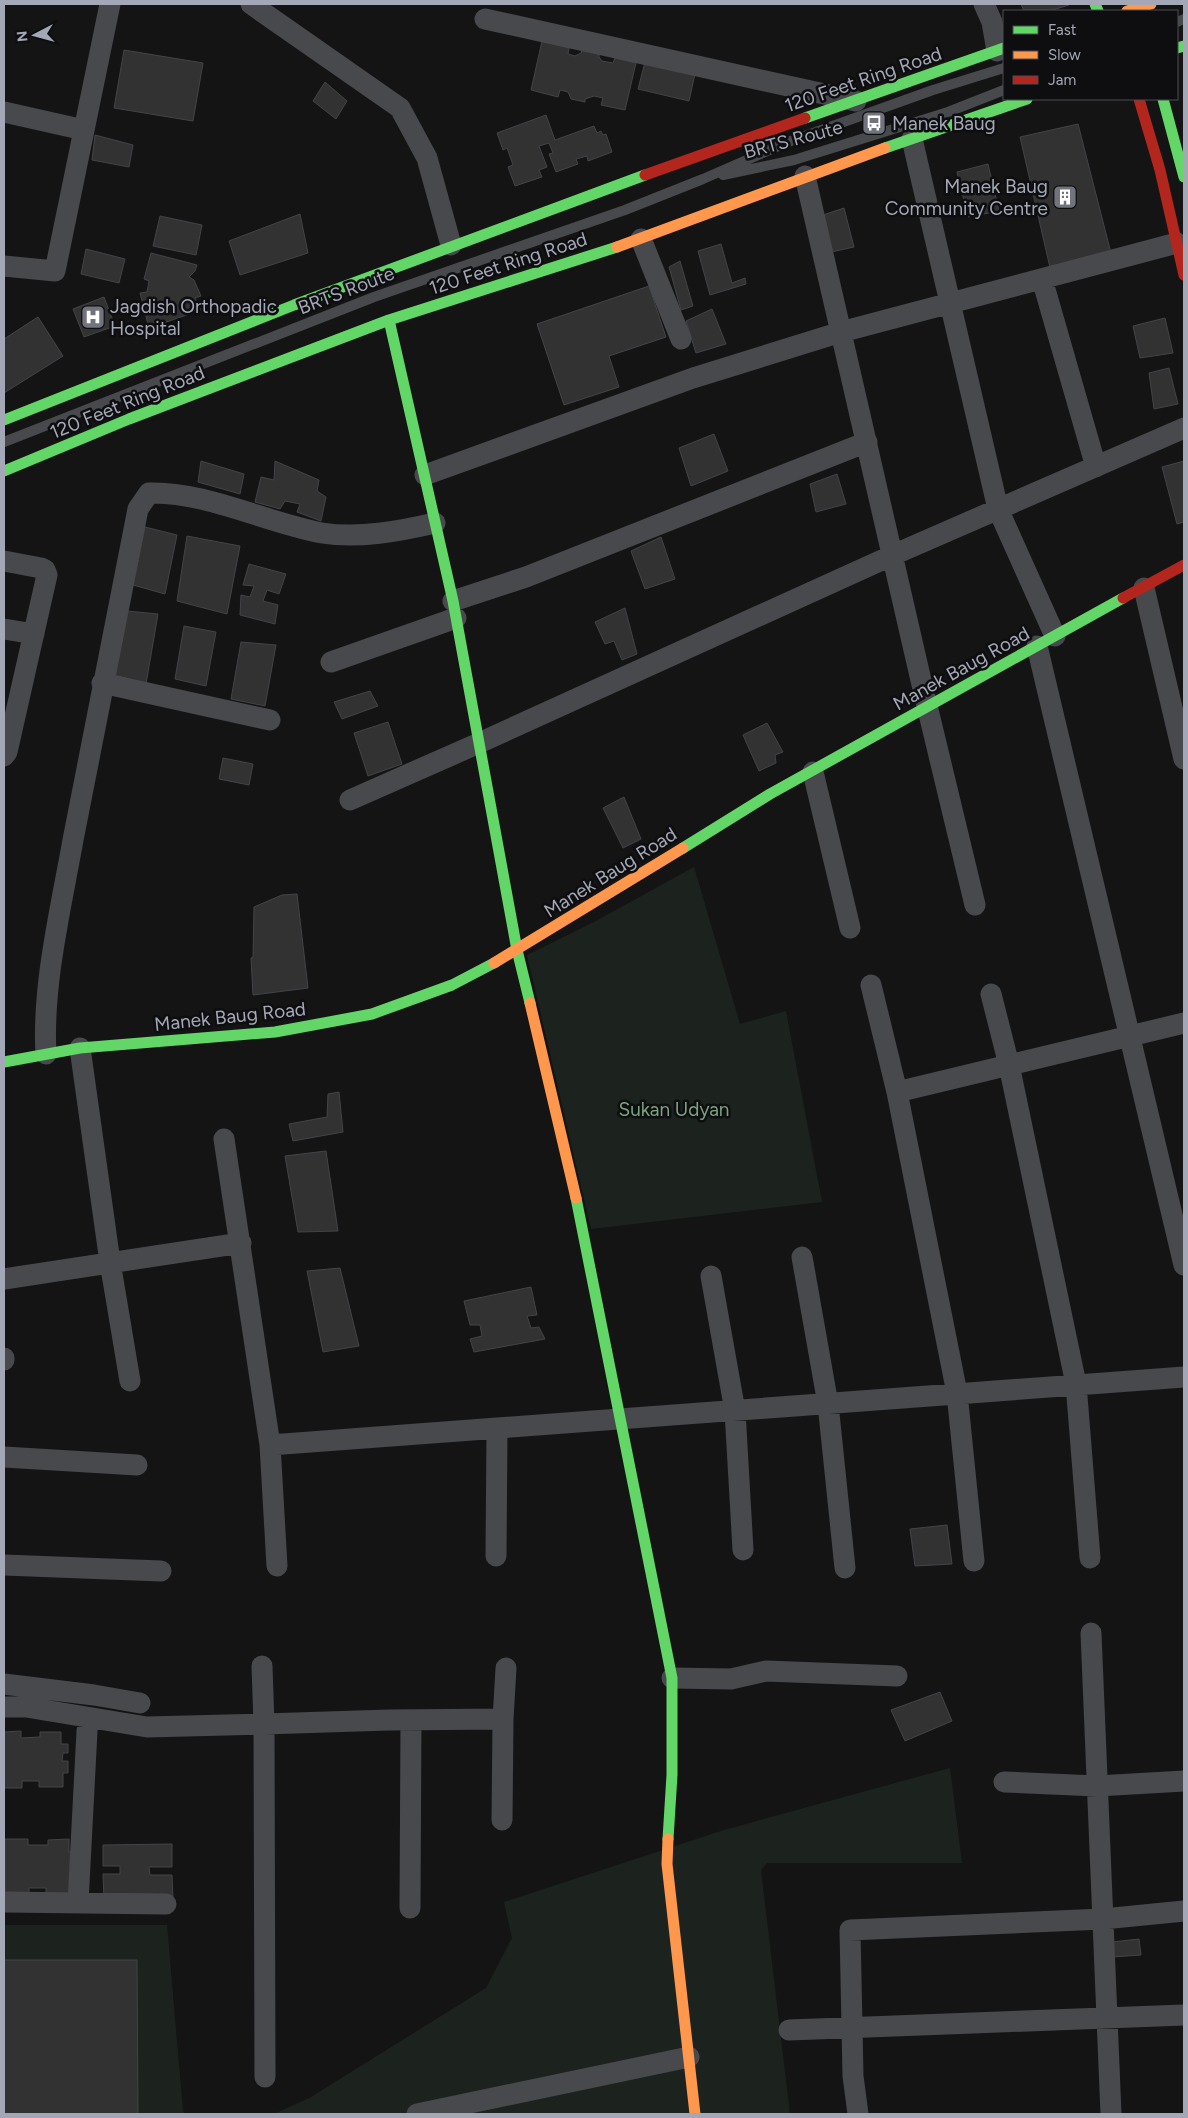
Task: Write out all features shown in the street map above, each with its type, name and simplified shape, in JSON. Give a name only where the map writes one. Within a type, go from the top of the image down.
[{"type":"street","points":[[4,266],[55,271],[110,4]]},
{"type":"street","points":[[251,4],[400,108],[427,158],[451,245]]},
{"type":"street","points":[[984,4],[992,22],[1002,56]]},
{"type":"street","points":[[1129,10],[1151,4]]},
{"type":"street","points":[[485,19],[856,101]]},
{"type":"street","name":"120 Feet Ring Road","points":[[4,420],[114,375],[451,245],[856,101],[1002,56]]},
{"type":"street","name":"120 Feet Ring Road","points":[[4,471],[129,419],[389,320],[641,239],[805,176],[1024,100]]},
{"type":"street","points":[[1140,100],[1160,170],[1184,274]]},
{"type":"street","points":[[1163,100],[1184,174]]},
{"type":"street","points":[[4,112],[84,130]]},
{"type":"street","points":[[912,140],[998,509],[1056,636]]},
{"type":"street","points":[[805,176],[927,706],[976,905]]},
{"type":"street","points":[[641,239],[681,339]]},
{"type":"street","points":[[424,475],[693,378],[841,332],[1177,243]]},
{"type":"street","points":[[1042,279],[1096,467]]},
{"type":"street","points":[[389,320],[454,610],[517,950],[571,1172],[672,1678],[672,1775],[667,1864],[695,2114]]},
{"type":"street","points":[[350,800],[998,509],[1184,428]]},
{"type":"street","points":[[331,662],[526,577],[867,442]]},
{"type":"street","points":[[46,1054],[46,1007],[60,912],[102,684],[138,509],[149,493],[163,492],[202,500],[324,533],[366,534],[406,530],[435,523]]},
{"type":"street","points":[[4,561],[41,568],[45,570],[47,575],[34,634],[12,695],[7,752],[4,756]]},
{"type":"street","name":"Manek Baug Road","points":[[4,1062],[80,1048],[275,1032],[372,1014],[452,985],[517,950],[770,794],[1184,565]]},
{"type":"street","points":[[1144,588],[1184,759]]},
{"type":"street","points":[[4,629],[34,634]]},
{"type":"street","points":[[1037,646],[1184,1265]]},
{"type":"street","points":[[102,684],[270,720]]},
{"type":"street","points":[[812,772],[850,928]]},
{"type":"street","points":[[872,985],[897,1092],[957,1393],[974,1560]]},
{"type":"street","points":[[991,994],[1009,1065],[1076,1384],[1090,1558]]},
{"type":"street","points":[[897,1092],[1184,1023]]},
{"type":"street","points":[[80,1048],[110,1262],[130,1382]]},
{"type":"street","points":[[224,1139],[270,1445],[277,1566]]},
{"type":"street","points":[[4,1279],[241,1243]]},
{"type":"street","points":[[802,1257],[828,1404],[845,1568]]},
{"type":"street","points":[[711,1276],[736,1411],[743,1550]]},
{"type":"street","points":[[270,1445],[497,1430],[957,1393],[1184,1377]]},
{"type":"street","points":[[496,1556],[497,1430]]},
{"type":"street","points":[[4,1457],[136,1465]]},
{"type":"street","points":[[4,1565],[160,1571]]},
{"type":"street","points":[[1091,1633],[1111,2114]]},
{"type":"street","points":[[262,1666],[264,1724],[265,2076]]},
{"type":"street","points":[[502,1820],[502,1719],[506,1668]]},
{"type":"street","points":[[672,1678],[731,1679],[766,1672],[897,1676]]},
{"type":"street","points":[[4,1684],[94,1695],[140,1703]]},
{"type":"street","points":[[4,1707],[26,1706],[69,1712],[147,1727],[502,1719]]},
{"type":"street","points":[[410,1908],[411,1720]]},
{"type":"street","points":[[78,1903],[88,1731]]},
{"type":"street","points":[[1004,1782],[1098,1786],[1184,1781]]},
{"type":"street","points":[[4,1902],[166,1904]]},
{"type":"street","points":[[858,2114],[853,2076],[850,1930],[1103,1918],[1184,1910]]},
{"type":"street","points":[[789,2030],[1184,2015]]},
{"type":"street","points":[[417,2114],[689,2057]]},
{"type":"lane","name":"BRTS Route","points":[[4,442],[384,294],[624,210],[704,179],[788,142],[933,90],[1002,56]]},
{"type":"lane","name":"BRTS Route","points":[[704,179],[794,160],[948,112],[1003,90]]},
{"type":"green space","name":"Sukan Udyan","points":[[694,867],[740,1024],[786,1011],[822,1202],[591,1229],[527,955],[596,921]]},
{"type":"green space","points":[[950,1768],[962,1863],[767,1863],[761,1870],[790,2114],[274,2114],[311,2097],[486,1988],[512,1938],[504,1902],[724,1830]]},
{"type":"green space","points":[[4,1925],[167,1925],[183,2111],[185,2114],[4,2114]]},
{"type":"building","points":[[1021,4],[1069,5],[1052,10],[1024,10]]},
{"type":"building","points":[[542,41],[569,48],[568,54],[575,56],[581,53],[582,50],[599,53],[602,61],[613,63],[615,58],[636,63],[625,110],[601,105],[603,98],[594,96],[585,99],[585,102],[571,99],[568,92],[560,90],[558,97],[531,90]]},
{"type":"building","points":[[124,50],[203,63],[193,121],[114,108]]},
{"type":"building","points":[[645,62],[695,74],[689,101],[638,89]]},
{"type":"building","points":[[325,82],[347,101],[336,119],[313,101]]},
{"type":"building","points":[[546,115],[555,140],[594,126],[597,133],[601,131],[603,135],[606,134],[612,152],[588,161],[587,156],[576,159],[578,164],[556,172],[549,154],[553,153],[549,143],[539,146],[547,167],[539,170],[542,177],[515,186],[508,167],[513,165],[507,148],[503,150],[497,133]]},
{"type":"building","name":"Manek Baug Community Centre","points":[[1078,124],[1112,257],[1051,272],[1020,137]]},
{"type":"building","points":[[95,135],[133,145],[129,167],[92,160]]},
{"type":"building","points":[[988,164],[999,211],[968,217],[957,172]]},
{"type":"building","points":[[844,208],[854,247],[831,252],[823,215]]},
{"type":"building","points":[[300,214],[308,253],[240,275],[229,241]]},
{"type":"building","points":[[160,216],[202,225],[196,255],[153,246]]},
{"type":"building","points":[[721,244],[732,283],[745,278],[746,284],[710,295],[698,251]]},
{"type":"building","points":[[86,249],[125,259],[119,283],[81,274]]},
{"type":"building","points":[[151,253],[197,265],[195,271],[189,277],[194,280],[201,296],[195,298],[201,310],[149,328],[140,293],[147,292],[149,281],[144,279]]},
{"type":"building","points":[[680,261],[693,306],[681,310],[669,267]]},
{"type":"building","points":[[649,286],[666,337],[609,356],[619,387],[564,405],[537,324]]},
{"type":"building","points":[[104,297],[115,326],[84,337],[73,309]]},
{"type":"building","points":[[712,309],[726,344],[696,353],[686,321]]},
{"type":"building","points":[[38,317],[63,356],[4,393],[4,339]]},
{"type":"building","points":[[1165,318],[1173,353],[1140,358],[1133,326]]},
{"type":"building","points":[[1169,368],[1178,404],[1154,409],[1149,373]]},
{"type":"building","points":[[714,434],[728,471],[691,486],[679,448]]},
{"type":"building","points":[[201,461],[244,474],[240,494],[198,482]]},
{"type":"building","points":[[275,461],[319,480],[317,491],[326,497],[321,521],[297,512],[300,504],[285,501],[280,509],[255,502],[261,477],[274,480]]},
{"type":"building","points":[[1184,461],[1184,522],[1177,524],[1162,467]]},
{"type":"building","points":[[837,474],[846,504],[816,512],[810,484]]},
{"type":"building","points":[[145,527],[177,535],[165,594],[133,585]]},
{"type":"building","points":[[187,536],[240,546],[227,614],[177,601]]},
{"type":"building","points":[[661,537],[675,579],[645,589],[631,551]]},
{"type":"building","points":[[249,564],[286,574],[279,594],[267,590],[263,601],[278,605],[275,624],[240,615],[241,595],[250,597],[254,586],[243,585]]},
{"type":"building","points":[[625,608],[637,654],[622,660],[614,641],[605,644],[595,622]]},
{"type":"building","points":[[127,611],[158,614],[146,684],[115,675]]},
{"type":"building","points":[[184,626],[216,632],[206,686],[175,679]]},
{"type":"building","points":[[241,642],[276,645],[265,706],[231,699]]},
{"type":"building","points":[[370,691],[378,706],[342,719],[334,702]]},
{"type":"building","points":[[388,722],[402,764],[368,776],[354,733]]},
{"type":"building","points":[[767,723],[783,752],[775,755],[776,763],[759,771],[743,735]]},
{"type":"building","points":[[223,758],[253,764],[249,785],[219,779]]},
{"type":"building","points":[[624,797],[641,839],[623,848],[603,808]]},
{"type":"building","points":[[297,894],[308,988],[253,995],[251,958],[253,957],[254,907],[282,895]]},
{"type":"building","points":[[339,1092],[343,1132],[293,1141],[289,1124],[327,1117],[328,1094]]},
{"type":"building","points":[[326,1151],[338,1231],[298,1232],[285,1156]]},
{"type":"building","points":[[340,1268],[359,1346],[323,1352],[307,1271]]},
{"type":"building","points":[[531,1287],[537,1315],[527,1316],[531,1328],[539,1327],[545,1339],[474,1352],[470,1339],[482,1336],[480,1325],[470,1325],[464,1301]]},
{"type":"building","points":[[947,1525],[952,1564],[915,1566],[910,1529]]},
{"type":"building","points":[[940,1692],[952,1721],[905,1741],[891,1710]]},
{"type":"building","points":[[21,1731],[21,1738],[40,1737],[40,1732],[61,1732],[61,1744],[68,1744],[68,1753],[63,1753],[62,1761],[68,1761],[68,1773],[63,1773],[63,1787],[39,1787],[39,1781],[22,1781],[22,1788],[4,1788],[4,1732]]},
{"type":"building","points":[[5,1839],[28,1839],[28,1845],[48,1845],[48,1840],[69,1839],[69,1852],[75,1852],[70,1894],[46,1894],[46,1888],[29,1888],[29,1895],[5,1896]]},
{"type":"building","points":[[172,1844],[172,1867],[149,1867],[150,1875],[172,1875],[173,1899],[104,1900],[103,1874],[120,1874],[120,1866],[103,1866],[103,1845]]},
{"type":"building","points":[[1139,1939],[1141,1955],[1112,1957],[1112,1942]]},
{"type":"building","points":[[4,1960],[137,1960],[138,2114],[4,2114]]},
{"type":"traffic: fast","points":[[1095,4],[1098,10]]},
{"type":"traffic: fast","points":[[1178,48],[1184,46]]},
{"type":"traffic: fast","points":[[805,118],[1003,48]]},
{"type":"traffic: fast","points":[[885,148],[1024,100]]},
{"type":"traffic: fast","points":[[1163,100],[1184,177]]},
{"type":"traffic: fast","points":[[4,420],[294,305],[645,175]]},
{"type":"traffic: fast","points":[[4,471],[129,419],[389,320],[617,247]]},
{"type":"traffic: fast","points":[[389,320],[453,601],[517,950],[530,1003]]},
{"type":"traffic: fast","points":[[683,848],[770,794],[1123,598]]},
{"type":"traffic: fast","points":[[4,1062],[80,1048],[275,1032],[372,1014],[452,985],[494,963]]},
{"type":"traffic: fast","points":[[576,1198],[672,1678],[672,1775],[668,1839]]},
{"type":"traffic: slow","points":[[1130,10],[1151,4]]},
{"type":"traffic: slow","points":[[617,247],[885,148]]},
{"type":"traffic: slow","points":[[494,963],[683,848]]},
{"type":"traffic: slow","points":[[530,1003],[576,1198]]},
{"type":"traffic: slow","points":[[668,1839],[667,1864],[695,2114]]},
{"type":"traffic: jam","points":[[1139,100],[1160,170],[1184,275]]},
{"type":"traffic: jam","points":[[645,175],[805,118]]},
{"type":"traffic: jam","points":[[1123,598],[1184,565]]},
{"type":"place","name":"Manek Baug","points":[[874,123]]},
{"type":"place","name":"Manek Baug Community Centre","points":[[1065,197]]},
{"type":"place","name":"Jagdish Orthopadic Hospital","points":[[93,317]]}]
